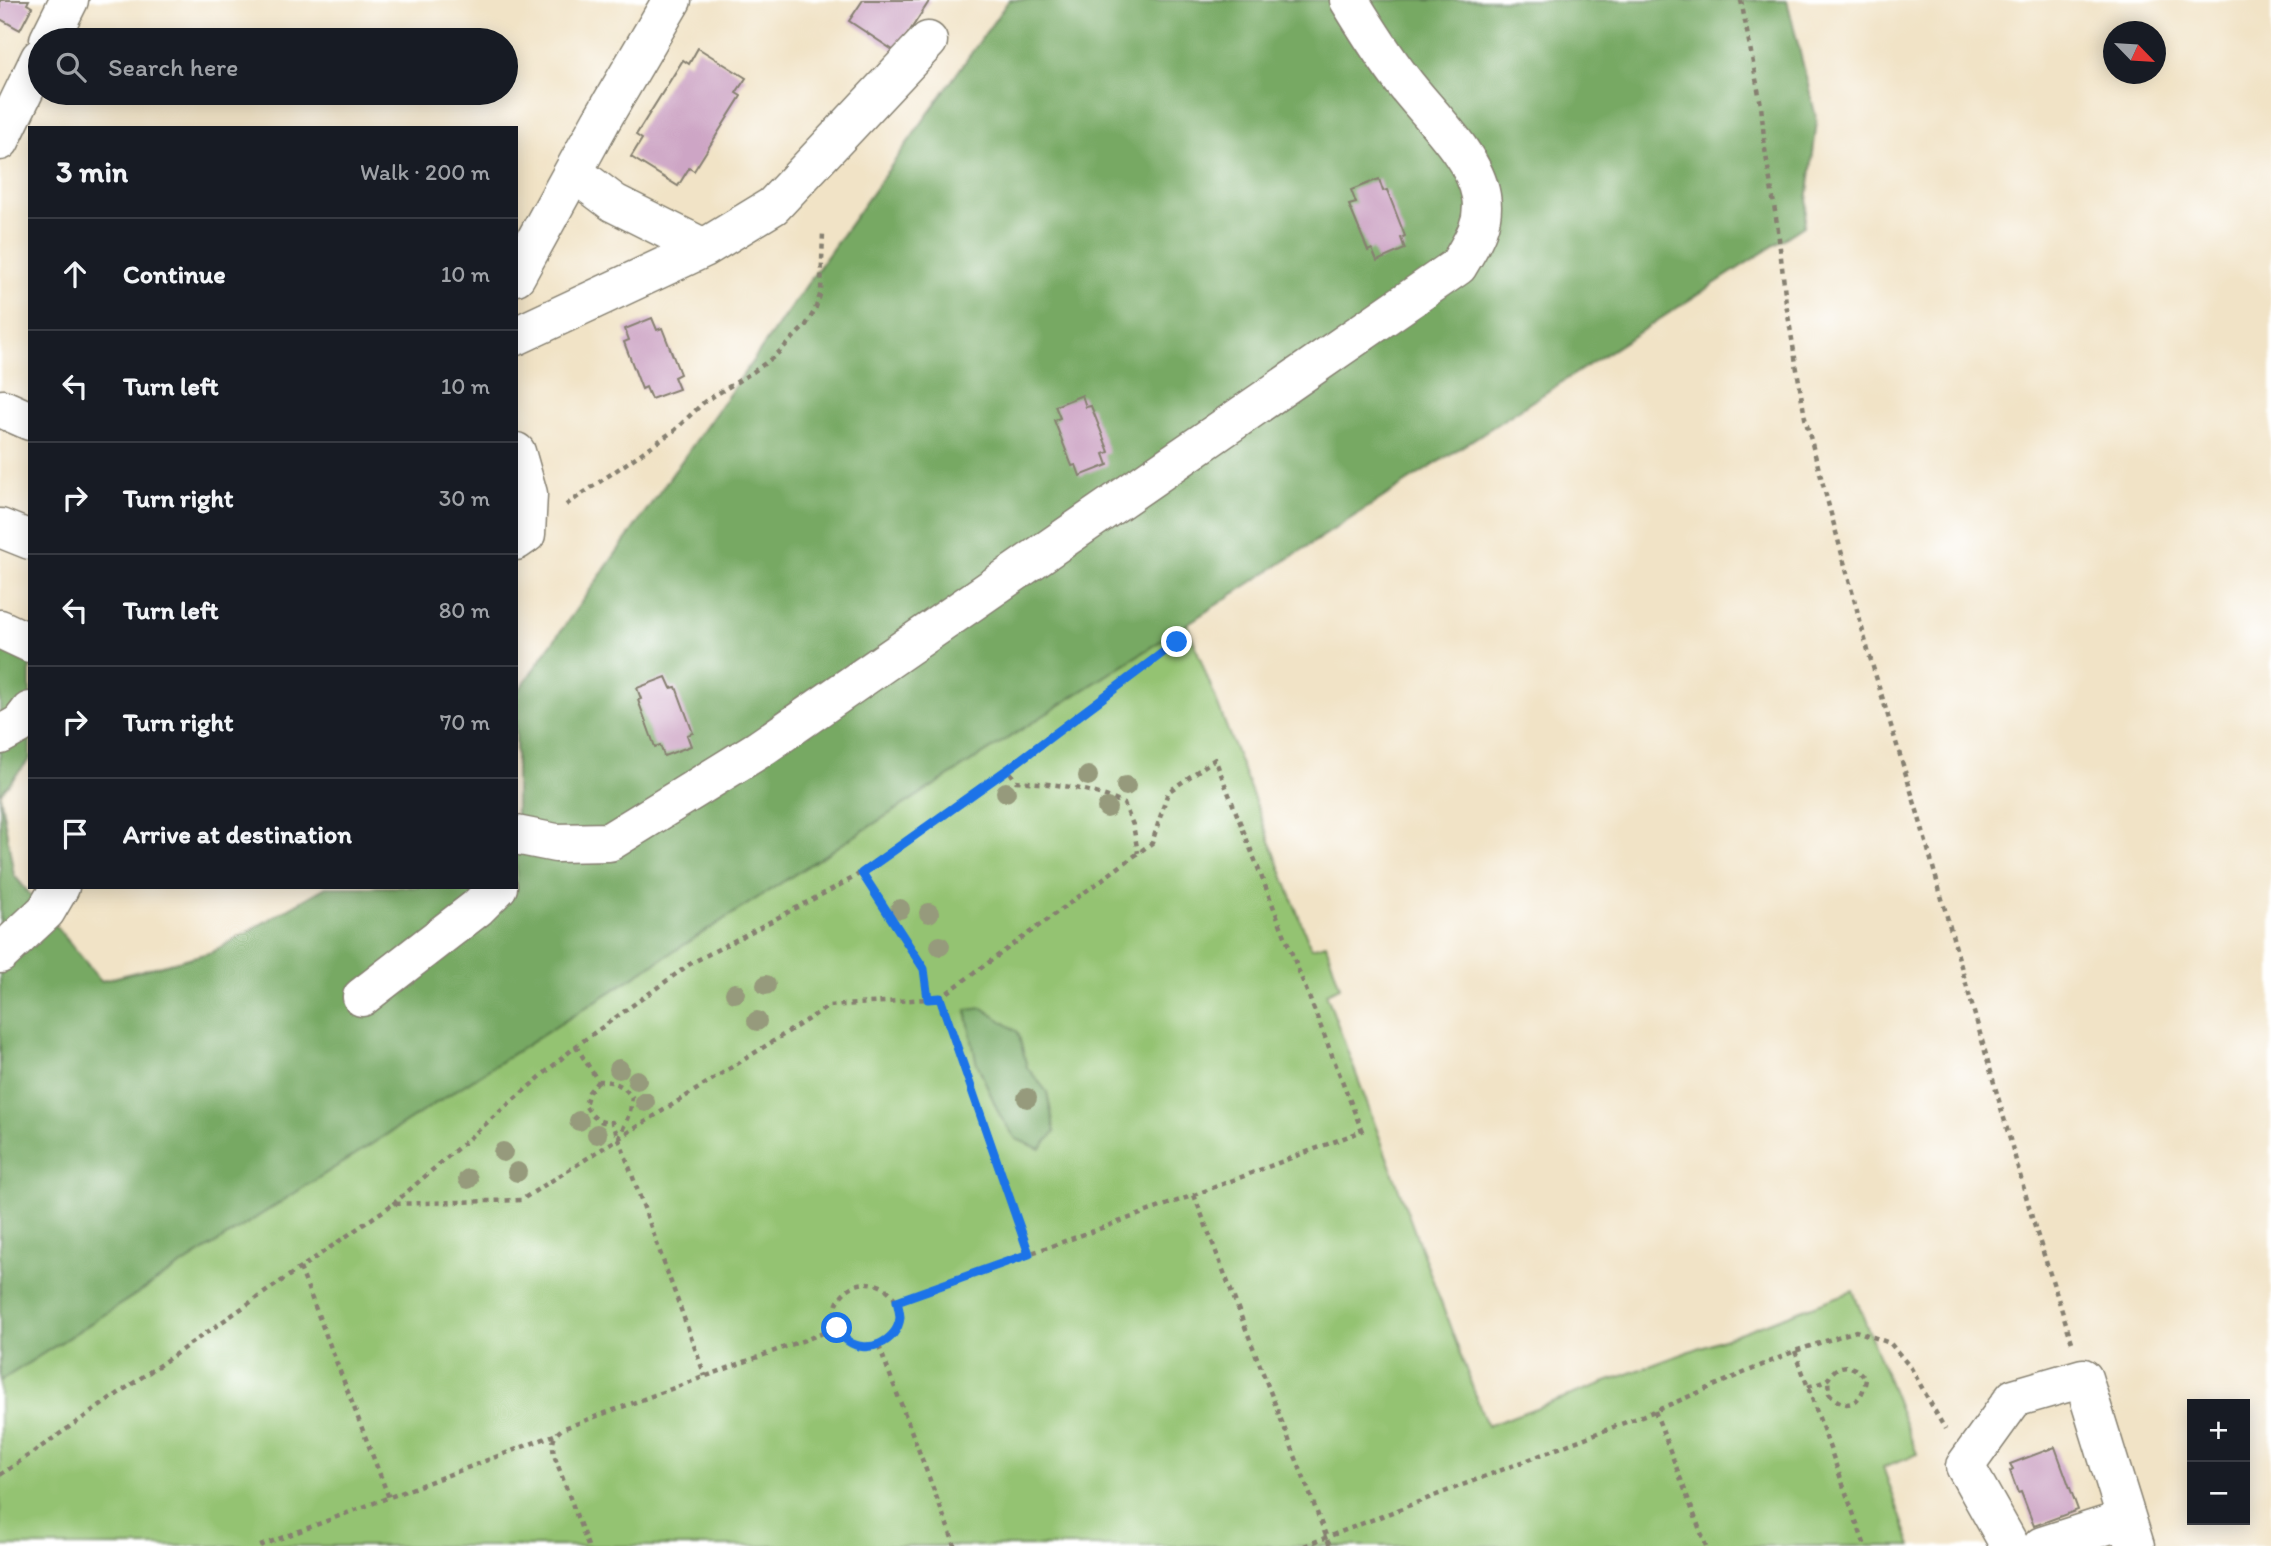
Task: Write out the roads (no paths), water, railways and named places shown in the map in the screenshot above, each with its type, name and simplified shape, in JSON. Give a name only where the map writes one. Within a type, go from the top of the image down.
[{"type":"street","points":[[55,28],[69,0]]},
{"type":"street","points":[[518,271],[672,0]]},
{"type":"street","points":[[518,835],[556,843],[609,842],[758,750],[1458,266],[1480,228],[1481,197],[1469,164],[1402,81],[1349,0]]},
{"type":"street","points":[[518,335],[705,248],[773,206],[928,41]]},
{"type":"street","points":[[0,141],[28,83]]},
{"type":"street","points":[[573,172],[614,202],[705,248]]},
{"type":"street","points":[[518,459],[528,494],[521,537]]},
{"type":"street","points":[[0,527],[28,539]]},
{"type":"street","points":[[0,629],[28,642]]},
{"type":"street","points":[[0,735],[20,724],[28,714]]},
{"type":"street","points":[[0,954],[46,911],[59,889]]},
{"type":"street","points":[[362,998],[477,908],[496,889]]},
{"type":"street","points":[[2010,1546],[1965,1466],[2014,1398],[2083,1378],[2131,1533],[2042,1546]]}]
